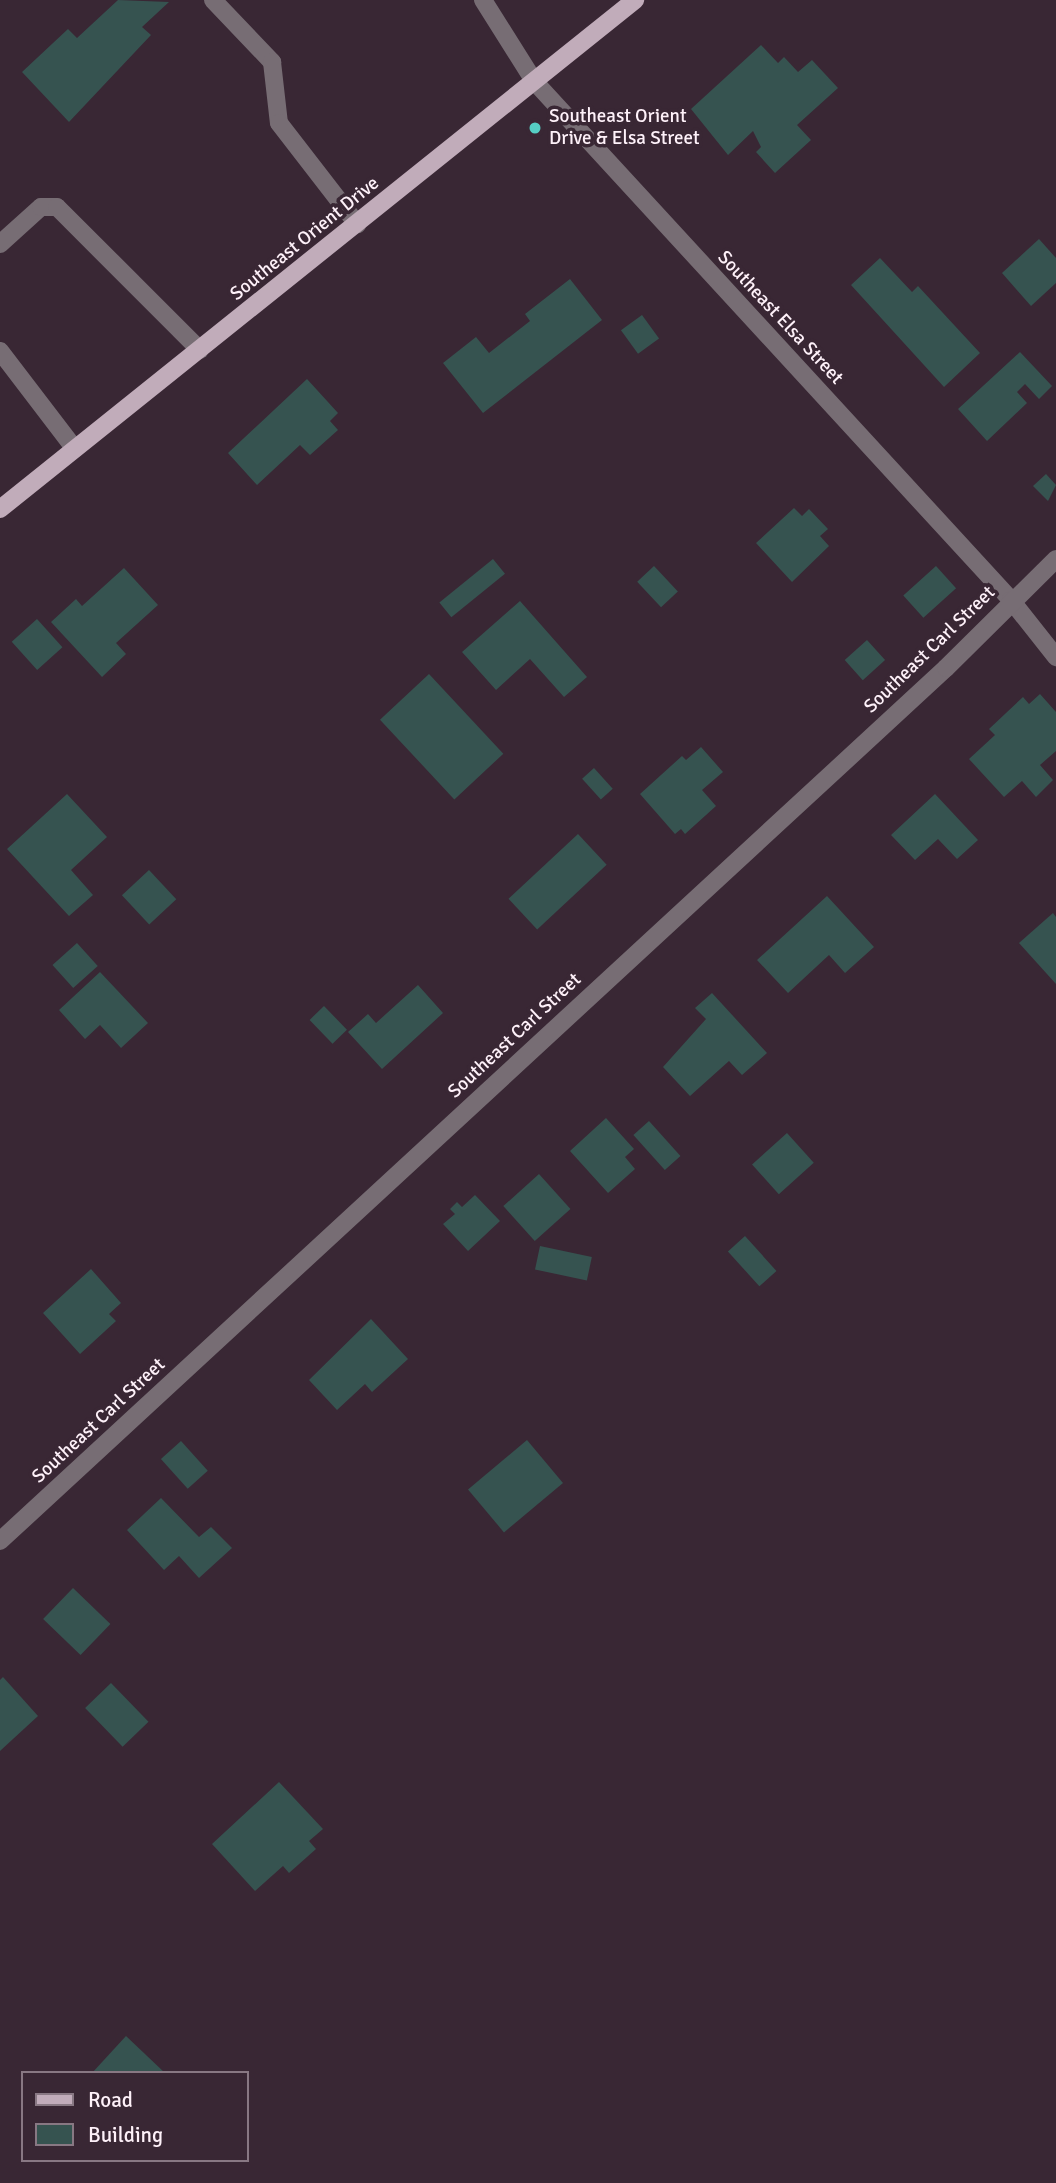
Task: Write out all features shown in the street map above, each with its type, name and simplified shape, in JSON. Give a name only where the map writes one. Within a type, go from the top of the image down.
[{"type":"main road","name":"Southeast Orient Drive","points":[[0,509],[635,0]]},
{"type":"street","points":[[214,0],[272,62],[279,123],[357,224]]},
{"type":"street","name":"Southeast Elsa Street","points":[[483,0],[534,81],[1011,600],[1056,657]]},
{"type":"street","points":[[0,244],[41,207],[57,207],[200,350]]},
{"type":"street","points":[[0,351],[75,449]]},
{"type":"street","name":"Southeast Carl Street","points":[[0,1542],[946,668],[1011,600],[1056,559]]},
{"type":"building","points":[[118,0],[169,2],[142,27],[151,35],[69,122],[22,72],[68,29],[77,38]]},
{"type":"building","points":[[761,45],[778,63],[784,57],[798,72],[812,60],[838,88],[797,125],[811,140],[775,173],[756,152],[761,147],[753,131],[728,155],[691,109]]},
{"type":"building","points":[[1039,239],[1056,258],[1056,283],[1031,306],[1002,273]]},
{"type":"building","points":[[880,258],[912,292],[918,286],[980,353],[944,387],[851,285]]},
{"type":"building","points":[[570,279],[602,320],[483,413],[443,363],[476,337],[489,353],[530,321],[525,314]]},
{"type":"building","points":[[642,315],[659,338],[638,354],[621,330]]},
{"type":"building","points":[[1020,352],[1052,386],[1039,399],[1025,384],[1017,392],[1027,403],[987,441],[958,409]]},
{"type":"building","points":[[307,379],[338,413],[330,421],[338,430],[310,455],[300,445],[257,485],[228,453]]},
{"type":"building","points":[[1046,474],[1056,485],[1048,501],[1033,486]]},
{"type":"building","points":[[794,508],[802,516],[809,509],[828,529],[820,536],[829,546],[792,582],[756,543]]},
{"type":"building","points":[[493,559],[505,574],[451,617],[439,602]]},
{"type":"building","points":[[654,566],[678,592],[661,607],[637,582]]},
{"type":"building","points":[[936,566],[956,588],[923,618],[903,595]]},
{"type":"building","points":[[124,568],[158,605],[116,643],[126,654],[102,677],[51,622],[76,599],[82,606]]},
{"type":"building","points":[[520,601],[587,677],[564,697],[530,659],[496,690],[462,652]]},
{"type":"building","points":[[37,619],[62,647],[37,670],[12,642]]},
{"type":"building","points":[[867,640],[885,660],[863,680],[845,660]]},
{"type":"building","points":[[429,674],[503,754],[454,799],[380,720]]},
{"type":"building","points":[[1040,694],[1056,712],[1056,751],[1040,765],[1053,780],[1036,797],[1022,781],[1004,797],[969,759],[995,735],[989,729],[1023,697],[1029,704]]},
{"type":"building","points":[[701,747],[723,772],[702,790],[716,806],[685,834],[681,829],[675,834],[640,794],[682,756],[686,760]]},
{"type":"building","points":[[594,768],[613,789],[601,800],[582,779]]},
{"type":"building","points":[[67,794],[107,837],[71,870],[93,895],[69,916],[7,849]]},
{"type":"building","points":[[935,794],[978,840],[957,859],[938,839],[915,860],[891,835]]},
{"type":"building","points":[[578,834],[607,865],[537,930],[509,899]]},
{"type":"building","points":[[149,870],[176,899],[149,924],[122,895]]},
{"type":"building","points":[[827,896],[874,947],[845,973],[829,955],[788,993],[757,960]]},
{"type":"building","points":[[1053,913],[1056,917],[1056,984],[1019,943]]},
{"type":"building","points":[[77,943],[98,966],[73,988],[52,965]]},
{"type":"building","points":[[100,972],[148,1023],[121,1048],[100,1025],[85,1039],[59,1010]]},
{"type":"building","points":[[418,985],[443,1013],[382,1069],[348,1032],[368,1014],[376,1023]]},
{"type":"building","points":[[712,993],[767,1053],[742,1075],[729,1061],[690,1096],[663,1067],[706,1019],[695,1008]]},
{"type":"building","points":[[324,1006],[347,1030],[333,1044],[310,1020]]},
{"type":"building","points":[[606,1118],[634,1149],[625,1157],[635,1169],[608,1193],[570,1151]]},
{"type":"building","points":[[649,1121],[680,1156],[665,1170],[633,1135]]},
{"type":"building","points":[[787,1133],[814,1163],[779,1194],[752,1164]]},
{"type":"building","points":[[539,1174],[570,1209],[535,1241],[503,1206]]},
{"type":"building","points":[[475,1195],[500,1221],[468,1251],[443,1224],[455,1214],[450,1209],[457,1202],[462,1207]]},
{"type":"building","points":[[745,1236],[776,1271],[759,1286],[728,1251]]},
{"type":"building","points":[[540,1246],[592,1257],[587,1280],[535,1269]]},
{"type":"building","points":[[91,1269],[121,1303],[109,1314],[116,1321],[80,1354],[43,1313]]},
{"type":"building","points":[[371,1319],[408,1359],[372,1392],[365,1384],[337,1410],[309,1380]]},
{"type":"building","points":[[527,1440],[563,1483],[504,1532],[468,1489]]},
{"type":"building","points":[[181,1441],[208,1471],[188,1489],[161,1459]]},
{"type":"building","points":[[161,1498],[199,1537],[211,1527],[232,1548],[199,1578],[179,1556],[164,1570],[127,1530]]},
{"type":"building","points":[[73,1588],[110,1624],[81,1655],[43,1619]]},
{"type":"building","points":[[3,1677],[38,1716],[0,1751],[0,1680]]},
{"type":"building","points":[[111,1683],[149,1722],[123,1747],[85,1708]]},
{"type":"building","points":[[279,1782],[323,1829],[309,1841],[316,1849],[289,1873],[283,1866],[255,1891],[212,1844]]},
{"type":"building","points":[[126,2036],[163,2071],[94,2071]]},
{"type":"place","name":"Southeast Orient Drive & Elsa Street","points":[[535,128]]}]
